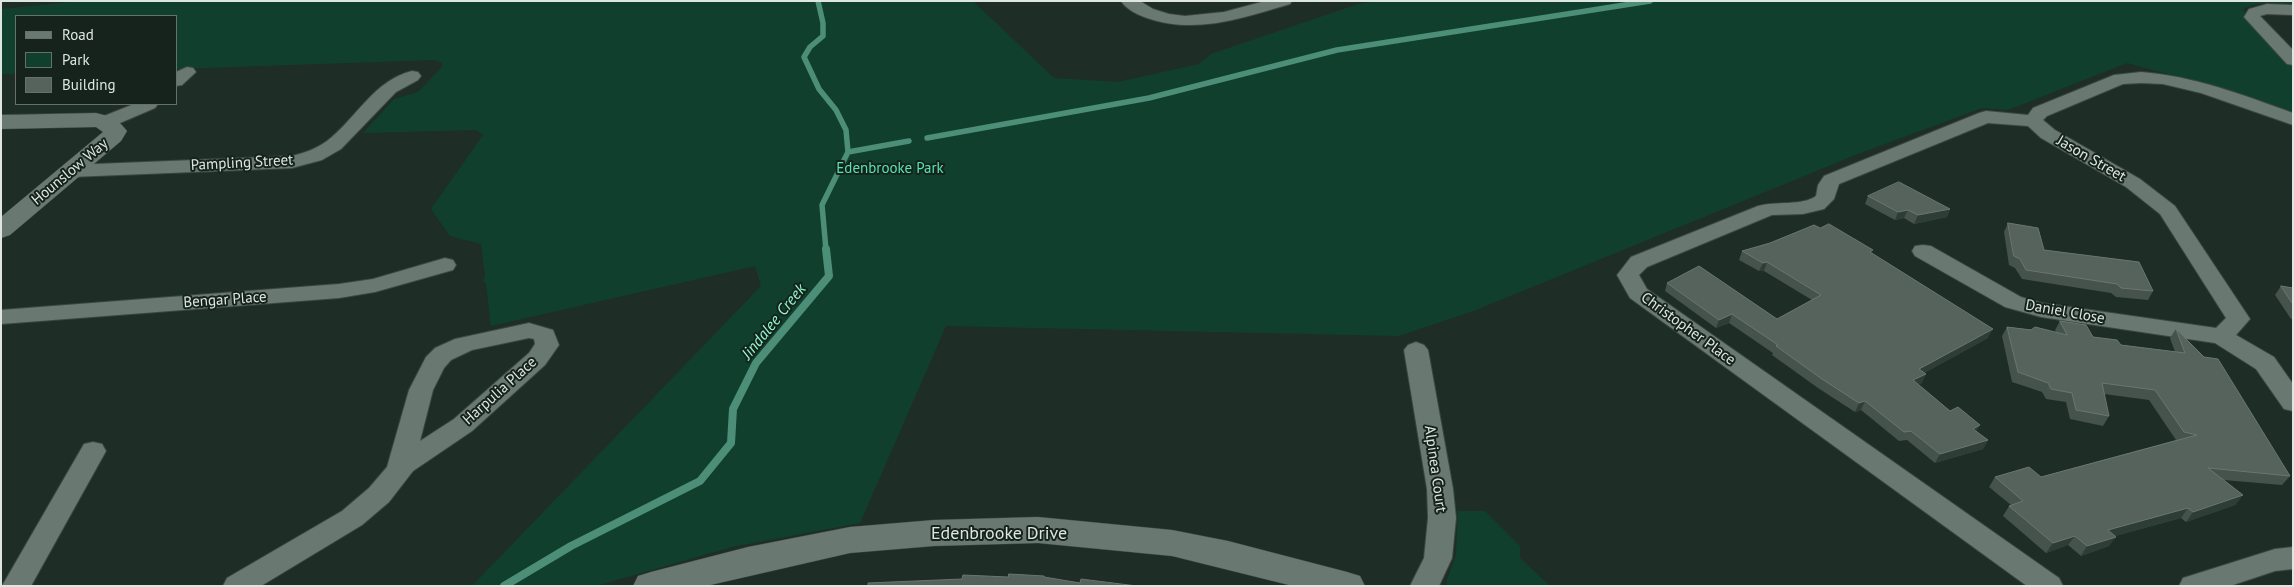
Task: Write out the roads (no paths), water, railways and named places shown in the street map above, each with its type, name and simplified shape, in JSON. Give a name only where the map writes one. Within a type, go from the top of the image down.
[{"type":"street","points":[[1129,1],[1153,17],[1172,22],[1196,22],[1284,1]]},
{"type":"street","points":[[2293,10],[2267,9],[2255,12],[2252,17],[2293,60]]},
{"type":"street","name":"Pampling Street","points":[[71,171],[292,162],[315,156],[334,145],[390,88],[412,76]]},
{"type":"street","points":[[2033,121],[2040,112],[2120,79],[2134,77],[2158,78],[2192,86],[2293,119]]},
{"type":"street","points":[[106,122],[147,105]]},
{"type":"street","name":"Christopher Place","points":[[2033,121],[1986,117],[1833,179],[1828,184],[1824,199],[1818,204],[1765,210],[1638,262],[1628,275],[1638,293],[2049,586]]},
{"type":"street","name":"Hounslow Way","points":[[1,122],[96,120],[106,122],[115,131],[113,136],[1,230]]},
{"type":"street","name":"Jason Street","points":[[2033,121],[2048,134],[2133,183],[2168,210],[2238,319],[2221,336]]},
{"type":"street","name":"Daniel Close","points":[[1923,251],[2013,302],[2041,310],[2221,336]]},
{"type":"street","name":"Bengar Place","points":[[1,317],[339,291],[375,285],[445,265]]},
{"type":"street","name":"Harpulia Place","points":[[237,586],[342,526],[373,500],[400,467],[463,425],[537,359],[547,345],[545,335],[537,331],[518,332],[462,346],[440,356],[430,368],[425,379],[400,467]]},
{"type":"street","points":[[2221,336],[2265,363],[2293,403]]},
{"type":"street","name":"Alpinea Court","points":[[1416,350],[1440,489],[1442,518],[1438,558],[1424,586]]},
{"type":"street","points":[[16,586],[93,451]]},
{"type":"street","name":"Edenbrooke Drive","points":[[651,586],[748,561],[850,540],[934,533],[1038,530],[1172,543],[1228,555],[1347,586]]},
{"type":"street","points":[[2193,586],[2275,560],[2293,558]]},
{"type":"waterway","name":"Jindalee Creek","points":[[818,1],[823,23],[823,36],[810,47],[804,57],[819,89],[836,110],[846,130],[848,152]]},
{"type":"waterway","points":[[927,138],[1149,98],[1337,50],[1650,1]]},
{"type":"waterway","points":[[848,152],[909,141]]},
{"type":"waterway","name":"Jindalee Creek","points":[[826,250],[822,205],[848,152]]},
{"type":"waterway","name":"Jindalee Creek","points":[[504,586],[571,546],[700,481],[731,443],[733,409],[756,363],[829,276],[826,249]]},
{"type":"park label","name":"Edenbrooke Park","points":[[890,169]]}]
